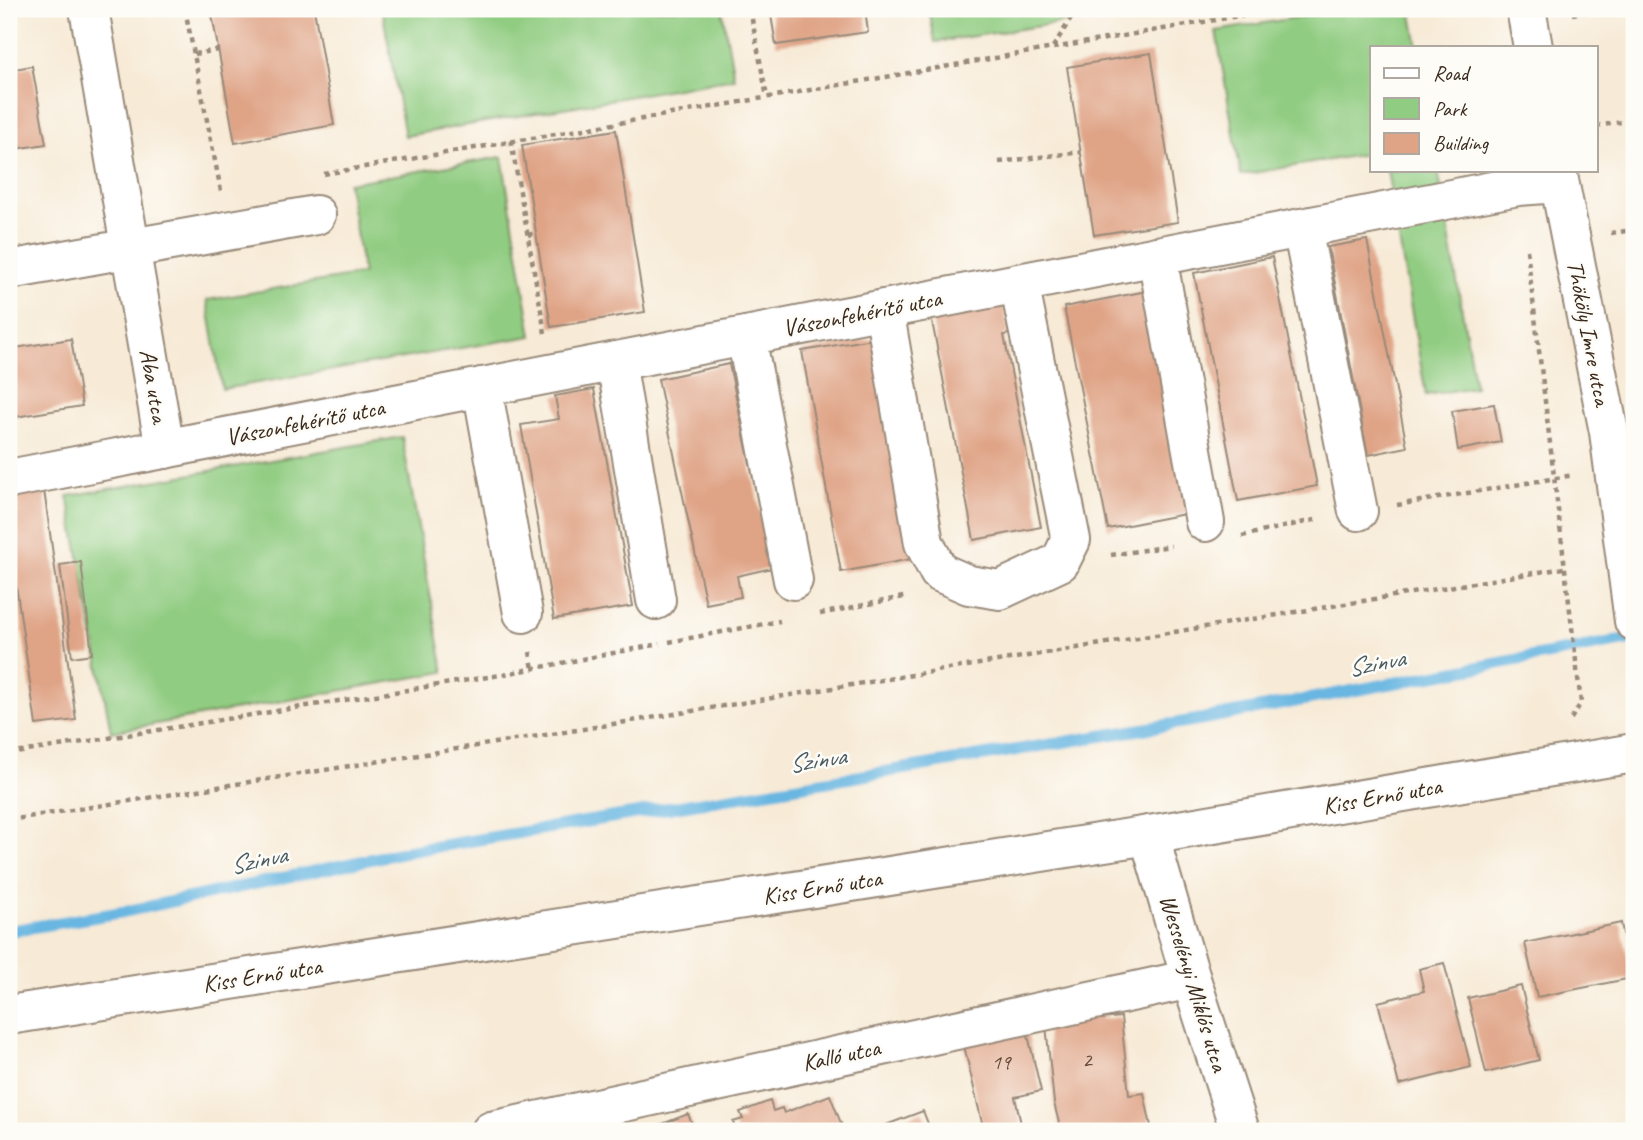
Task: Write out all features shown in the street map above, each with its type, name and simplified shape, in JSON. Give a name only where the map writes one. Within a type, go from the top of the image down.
[{"type":"street","name":"Aba utca","points":[[9,479],[165,449],[89,9]]},
{"type":"street","points":[[1526,9],[1534,46]]},
{"type":"street","name":"Vászonfehérítő utca","points":[[165,449],[1518,186],[1558,176]]},
{"type":"street","name":"Thököly Imre utca","points":[[1558,176],[1609,432],[1624,468],[1627,569],[1634,621]]},
{"type":"street","points":[[9,270],[317,215]]},
{"type":"street","points":[[1302,228],[1358,511]]},
{"type":"street","points":[[1157,256],[1205,522]]},
{"type":"street","points":[[884,309],[924,543],[939,572],[969,585],[1000,590],[1060,562],[1071,540],[1019,283]]},
{"type":"street","points":[[746,337],[793,580]]},
{"type":"street","points":[[616,361],[656,600]]},
{"type":"street","points":[[482,387],[523,613]]},
{"type":"street","name":"Kiss Ernő utca","points":[[9,1015],[1149,835],[1634,753]]},
{"type":"street","name":"Wesselényi Miklós utca","points":[[1149,835],[1191,979],[1240,1131]]},
{"type":"street","name":"Kalló utca","points":[[491,1131],[1191,979]]},
{"type":"path","points":[[185,9],[221,191],[208,194]]},
{"type":"path","points":[[750,9],[767,97]]},
{"type":"path","points":[[1052,48],[1077,9]]},
{"type":"path","points":[[318,175],[1279,9]]},
{"type":"path","points":[[1572,14],[1607,9]]},
{"type":"path","points":[[194,54],[219,50]]},
{"type":"path","points":[[1598,126],[1634,120]]},
{"type":"path","points":[[511,141],[553,373]]},
{"type":"path","points":[[999,162],[1081,152]]},
{"type":"path","points":[[1518,186],[1541,355],[1581,703],[1568,725]]},
{"type":"path","points":[[1603,234],[1634,230]]},
{"type":"path","points":[[528,235],[536,233]]},
{"type":"path","points":[[9,307],[16,347]]},
{"type":"path","points":[[9,820],[578,730],[1564,568]]},
{"type":"path","points":[[814,615],[969,585]]},
{"type":"path","points":[[9,753],[500,675],[787,620]]},
{"type":"green space","points":[[382,9],[722,9],[734,78],[405,136]]},
{"type":"green space","points":[[929,9],[1151,9],[935,42]]},
{"type":"green space","points":[[1348,9],[1411,9],[1418,46],[1370,46],[1370,153],[1241,175],[1216,31]]},
{"type":"green space","points":[[502,157],[532,336],[222,389],[207,300],[363,274],[348,183]]},
{"type":"green space","points":[[1387,172],[1438,172],[1475,387],[1426,395]]},
{"type":"green space","points":[[402,437],[444,672],[111,732],[68,496]]},
{"type":"building","points":[[211,9],[314,9],[334,125],[235,143]]},
{"type":"building","points":[[770,9],[865,9],[868,32],[776,45]]},
{"type":"building","points":[[1151,53],[1178,222],[1094,235],[1067,67]]},
{"type":"building","points":[[32,66],[46,144],[9,150],[9,70]]},
{"type":"building","points":[[616,130],[645,312],[551,327],[522,145]]},
{"type":"building","points":[[1367,240],[1407,447],[1368,455],[1328,247]]},
{"type":"building","points":[[1272,257],[1317,486],[1238,501],[1194,273]]},
{"type":"building","points":[[1147,291],[1190,513],[1108,529],[1064,307]]},
{"type":"building","points":[[1003,302],[1009,334],[1004,335],[1041,527],[974,540],[931,316]]},
{"type":"building","points":[[878,338],[917,558],[841,572],[802,351]]},
{"type":"building","points":[[71,339],[82,406],[9,418],[9,349]]},
{"type":"building","points":[[729,364],[772,568],[737,576],[741,597],[706,604],[658,379]]},
{"type":"building","points":[[594,389],[633,606],[554,619],[521,425],[559,419],[555,396]]},
{"type":"building","points":[[1494,404],[1501,442],[1458,450],[1452,411]]},
{"type":"building","points":[[44,490],[76,720],[36,725],[9,536],[9,495]]},
{"type":"building","points":[[81,562],[92,654],[72,657],[60,565]]},
{"type":"building","points":[[1621,923],[1632,978],[1537,997],[1525,943]]},
{"type":"building","points":[[1444,963],[1471,1067],[1399,1085],[1378,1002],[1424,991],[1419,969]]},
{"type":"building","points":[[1521,986],[1539,1060],[1486,1073],[1468,998]]},
{"type":"building","points":[[1101,1013],[1102,1019],[1121,1017],[1129,1095],[1144,1093],[1152,1131],[1061,1131],[1054,1103],[1046,1025]]},
{"type":"building","points":[[1024,1018],[1041,1091],[1015,1097],[1021,1124],[984,1131],[961,1033]]},
{"type":"building","points":[[830,1095],[844,1131],[736,1131],[733,1122],[743,1119],[740,1112],[770,1101],[773,1111],[782,1108],[784,1113]]},
{"type":"building","points":[[923,1111],[931,1131],[870,1131]]},
{"type":"building","points":[[688,1114],[695,1131],[644,1131]]},
{"type":"waterway","name":"Szinva","points":[[9,931],[123,912],[404,852],[1197,720],[1634,638]]}]
